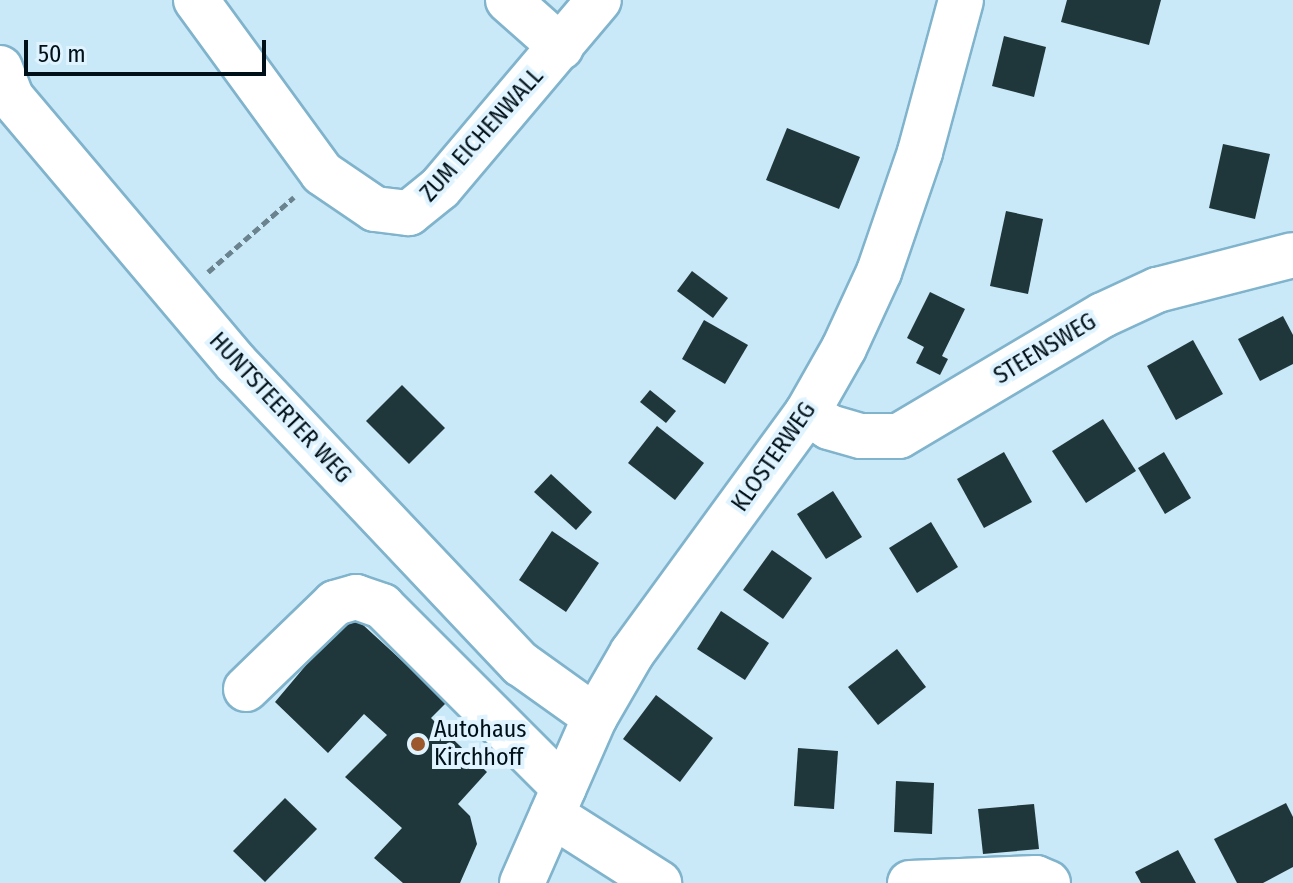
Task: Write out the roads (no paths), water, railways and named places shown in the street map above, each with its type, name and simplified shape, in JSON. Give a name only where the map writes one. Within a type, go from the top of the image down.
[{"type":"street","name":"ZUM EICHENWALL","points":[[196,0],[322,173],[375,209],[409,213],[440,188],[599,0]]},
{"type":"street","points":[[508,0],[561,47]]},
{"type":"street","name":"KLOSTERWEG","points":[[522,883],[595,717],[632,653],[807,413],[879,272],[920,152],[961,0]]},
{"type":"street","name":"HUNTSTEERTER WEG","points":[[0,68],[11,97],[179,298],[521,664],[595,717]]},
{"type":"street","name":"STEENSWEG","points":[[807,413],[829,427],[861,436],[899,436],[1103,315],[1157,290],[1293,255]]},
{"type":"street","points":[[246,689],[335,603],[356,597],[382,606],[558,802],[659,883]]},
{"type":"street","points":[[910,883],[1036,878],[1048,883]]},
{"type":"place","name":"Autohaus Kirchhoff","points":[[418,744]]}]
